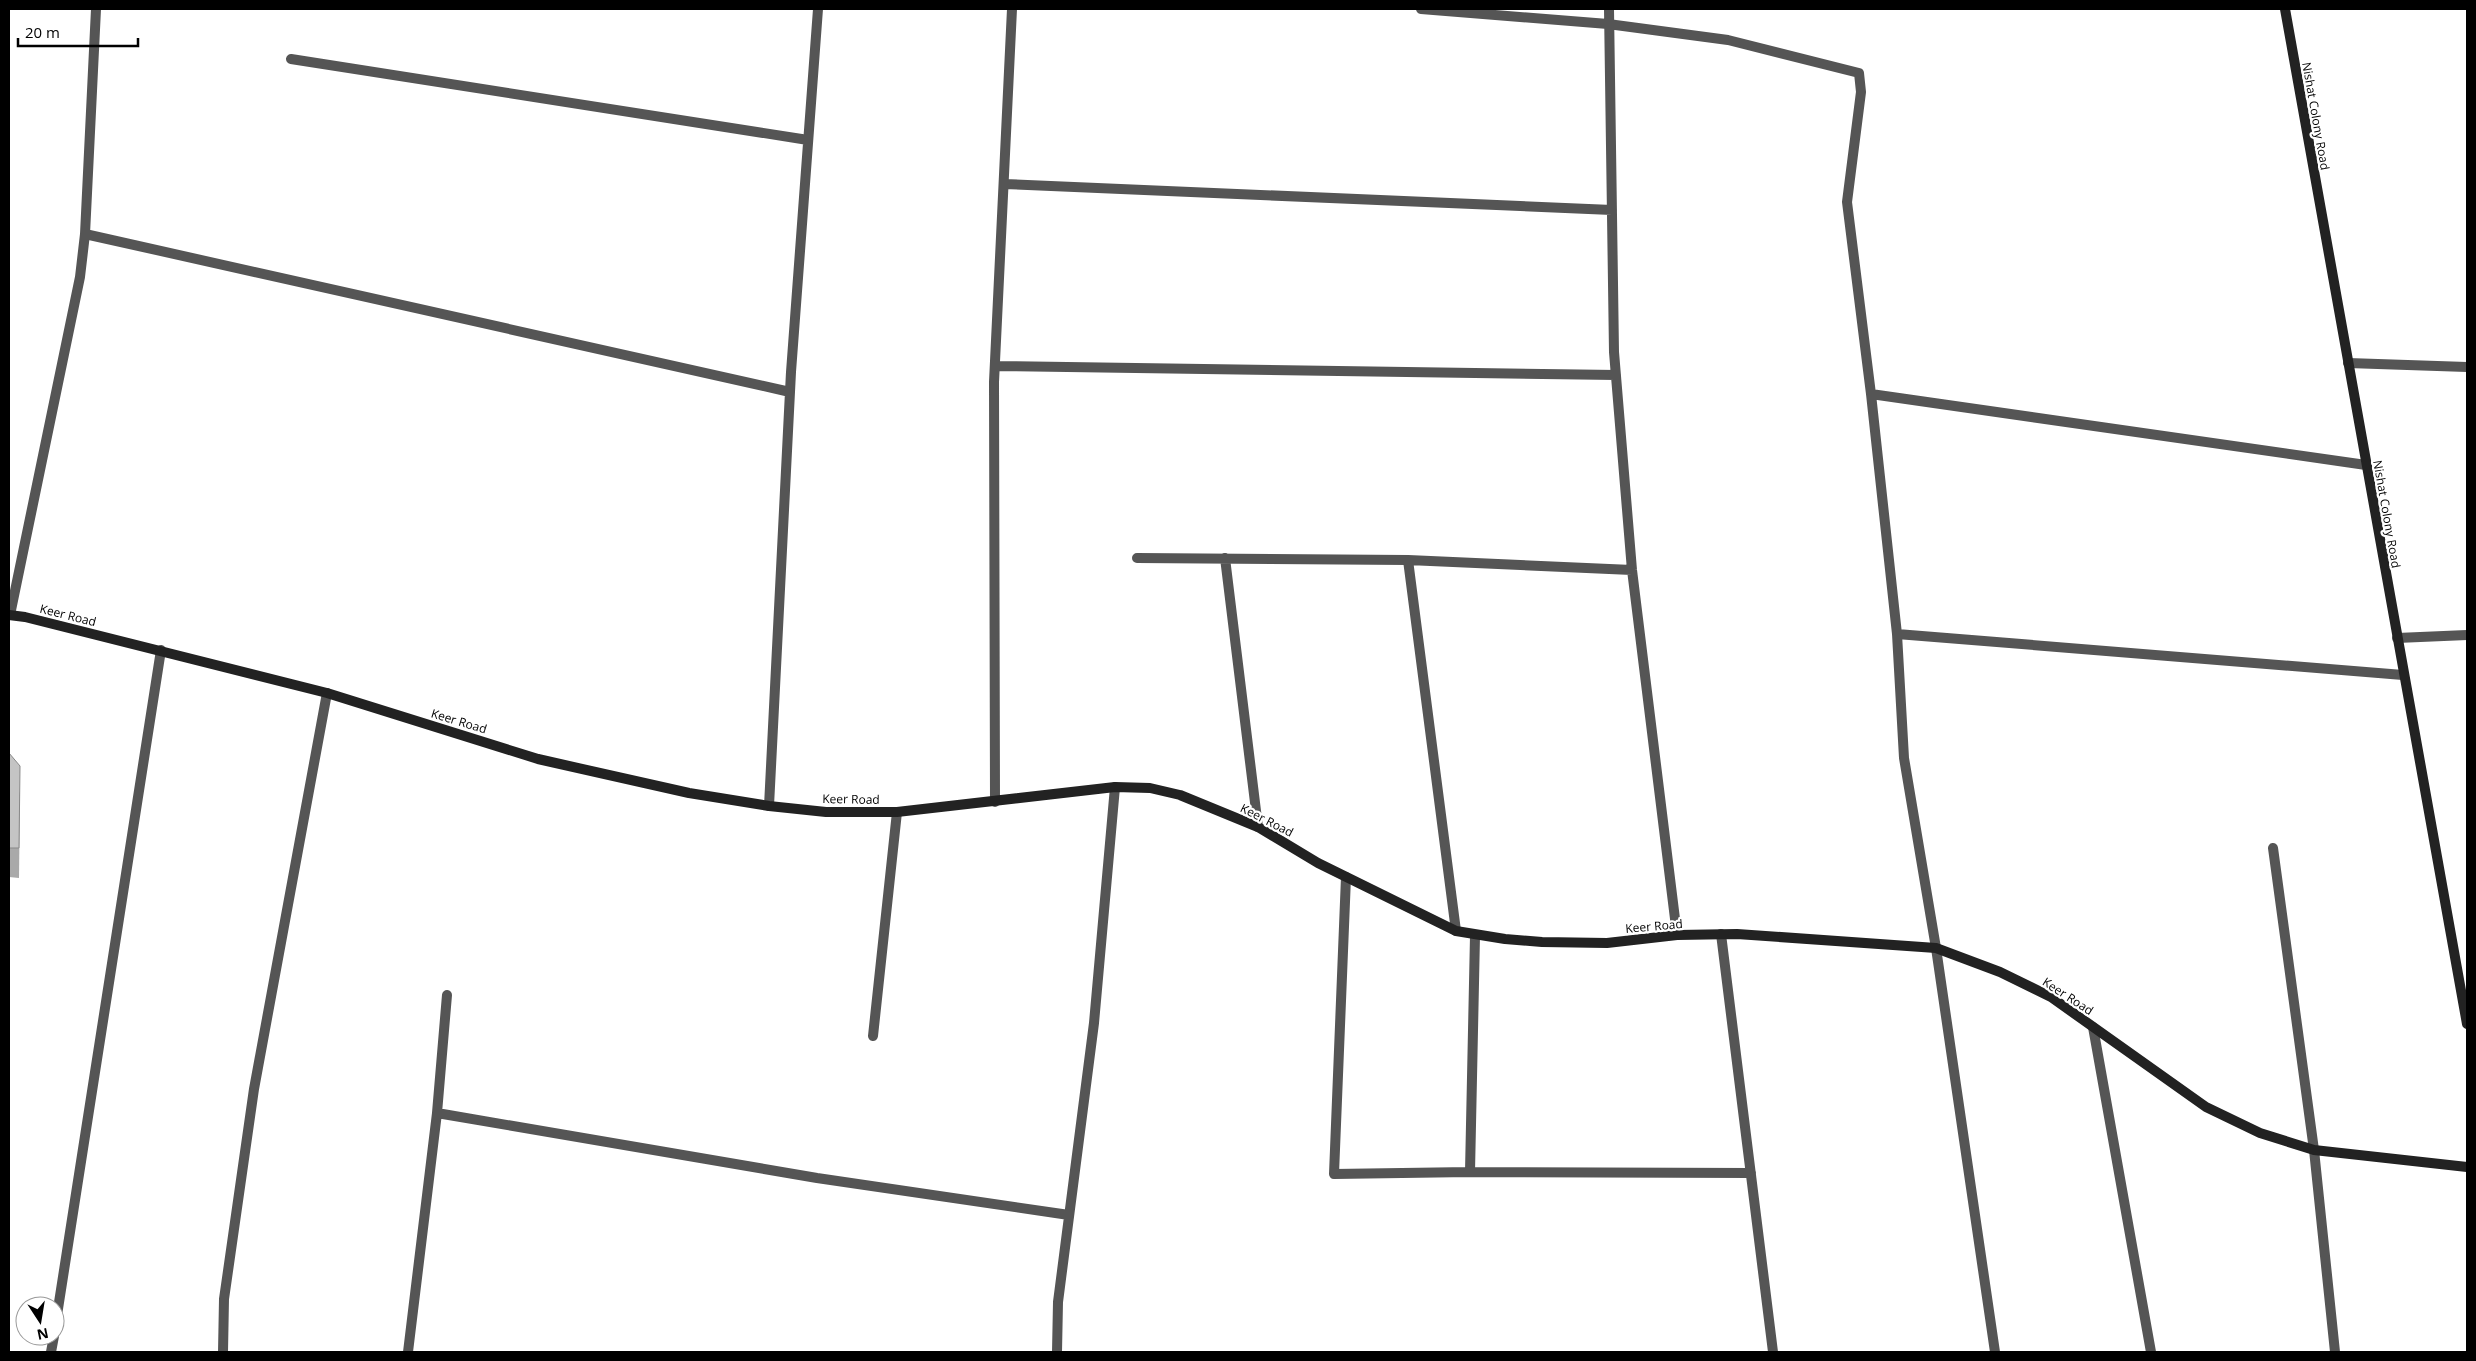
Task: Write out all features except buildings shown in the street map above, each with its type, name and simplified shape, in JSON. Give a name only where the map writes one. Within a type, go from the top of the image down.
[{"type":"street","points":[[9,615],[80,277],[85,234],[96,9]]},
{"type":"street","points":[[769,806],[790,392],[818,9]]},
{"type":"street","points":[[995,802],[995,366],[1012,9]]},
{"type":"street","points":[[1421,9],[1608,24],[1728,40],[1859,73],[1860,92],[1847,202],[1871,394],[1897,634],[1904,758],[1936,948],[1995,1352]]},
{"type":"street","points":[[1609,9],[1616,374],[1632,570],[1677,935]]},
{"type":"street","name":"Nishat Colony Road","points":[[2285,9],[2396,638],[2467,1024]]},
{"type":"street","points":[[291,59],[808,140]]},
{"type":"street","points":[[1004,184],[1612,210]]},
{"type":"street","points":[[85,234],[790,392]]},
{"type":"street","points":[[2348,363],[2467,367]]},
{"type":"street","points":[[995,366],[1616,374]]},
{"type":"street","points":[[1871,394],[2366,465]]},
{"type":"street","points":[[1137,558],[1408,560],[1632,570]]},
{"type":"street","points":[[1225,558],[1258,827]]},
{"type":"street","points":[[1408,560],[1456,931]]},
{"type":"street","name":"Keer Road","points":[[9,615],[25,617],[161,650],[327,693],[538,759],[689,793],[769,806],[826,812],[897,812],[1114,787],[1150,788],[1180,795],[1258,827],[1346,877],[1456,931],[1475,936],[1533,941],[1607,943],[1677,935],[1721,934],[1936,948],[2000,972],[2051,997],[2206,1107],[2260,1133],[2314,1150],[2467,1167]]},
{"type":"street","points":[[1897,634],[2403,675]]},
{"type":"street","points":[[2396,638],[2467,636]]},
{"type":"street","points":[[60,1296],[161,650]]},
{"type":"street","points":[[222,1352],[224,1300],[254,1089],[327,693]]},
{"type":"street","points":[[1057,1352],[1058,1302],[1094,1024],[1114,787]]},
{"type":"street","points":[[873,1036],[897,812]]},
{"type":"street","points":[[2274,848],[2314,1150],[2335,1352]]},
{"type":"street","points":[[1346,877],[1334,1174],[1470,1172],[1750,1173]]},
{"type":"street","points":[[1721,934],[1773,1352]]},
{"type":"street","points":[[1470,1172],[1475,936]]},
{"type":"street","points":[[408,1352],[437,1113],[447,995]]},
{"type":"street","points":[[2092,1027],[2151,1352]]},
{"type":"street","points":[[437,1113],[817,1178],[1069,1215]]}]
